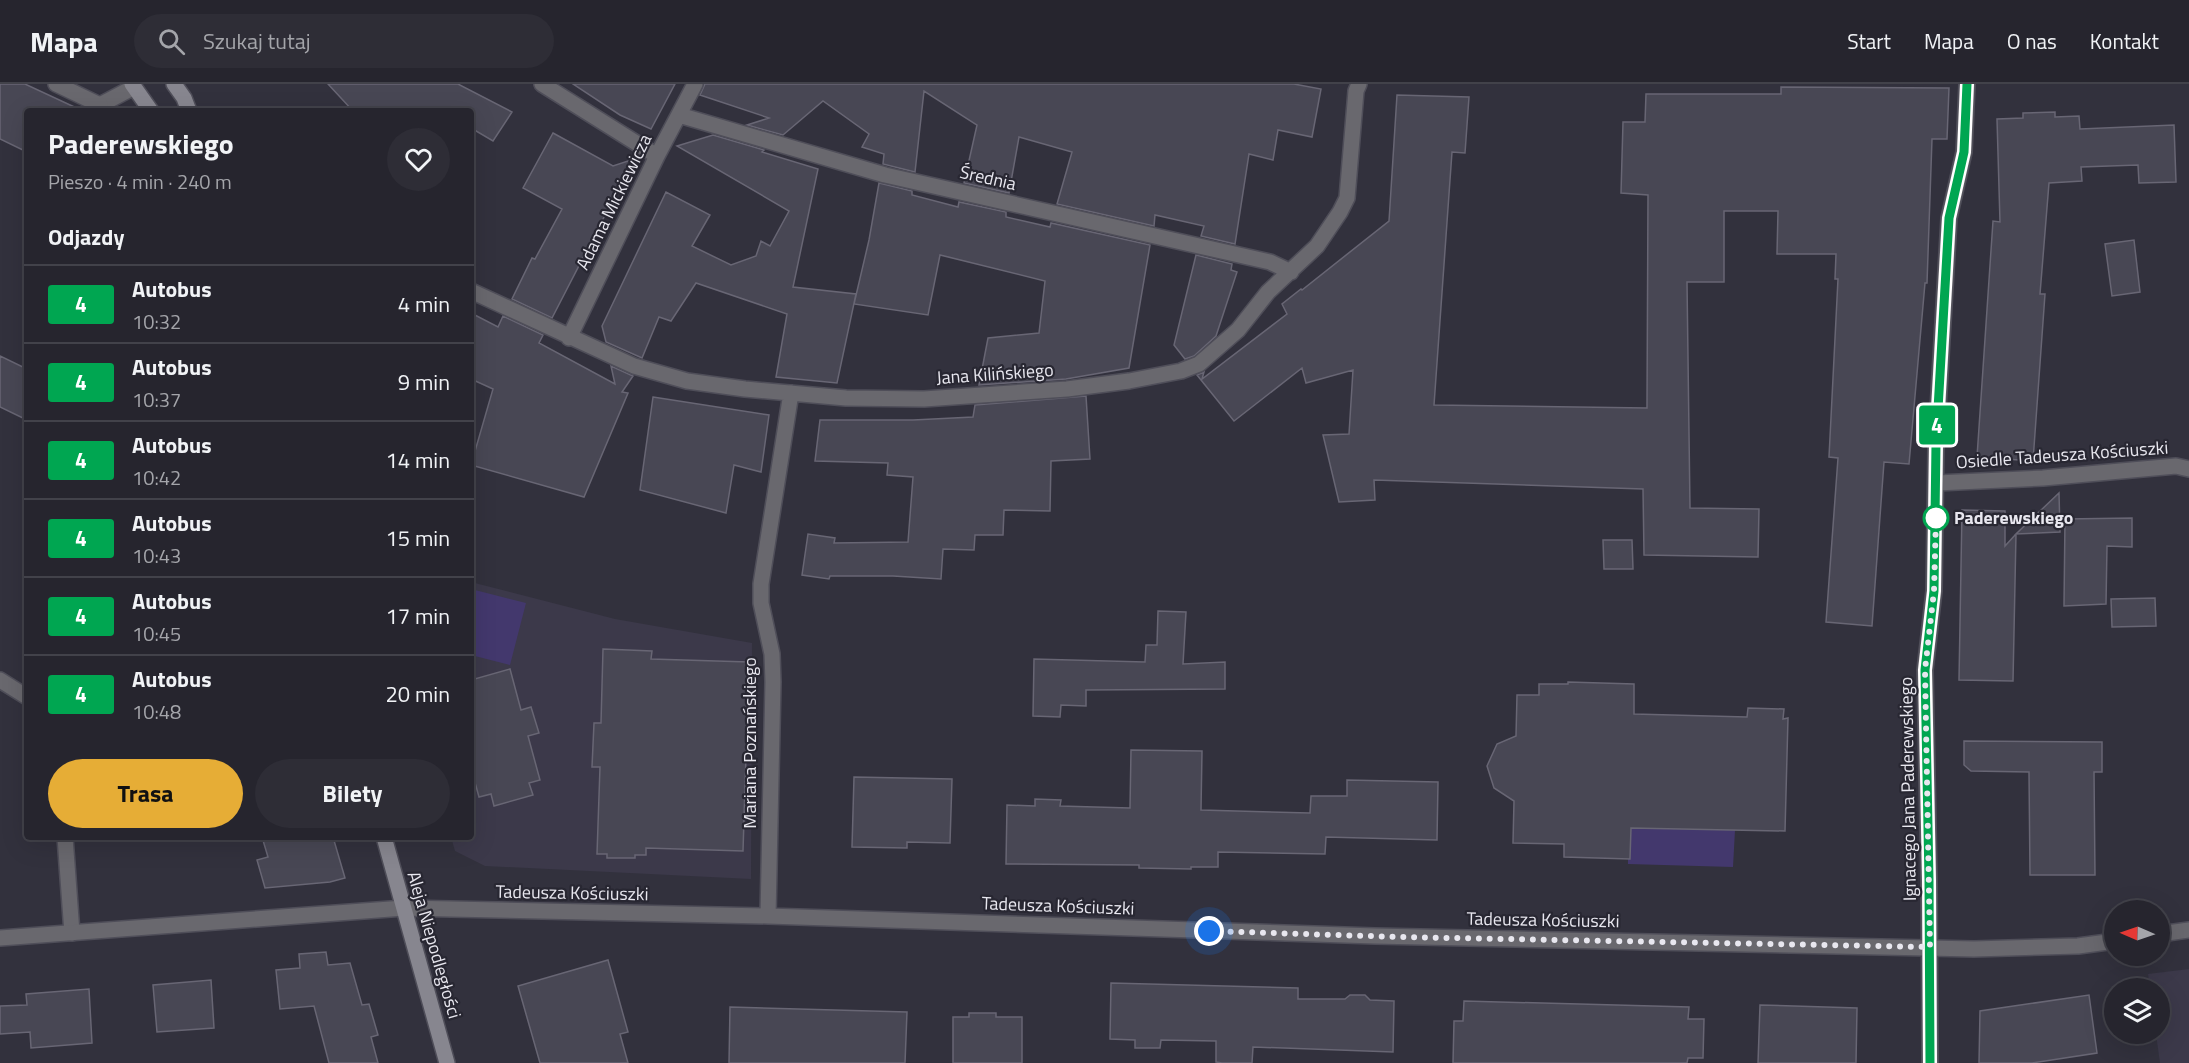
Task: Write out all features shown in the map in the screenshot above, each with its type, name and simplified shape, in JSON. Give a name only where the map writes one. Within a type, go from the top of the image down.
[{"type":"main road","points":[[174,84],[188,108]]},
{"type":"main road","points":[[133,85],[149,108]]},
{"type":"main road","name":"Aleja Niepodległości","points":[[385,840],[447,1063]]},
{"type":"street","points":[[56,84],[99,108],[133,85]]},
{"type":"street","points":[[542,84],[657,156]]},
{"type":"street","name":"Adama Mickiewicza","points":[[569,338],[657,156],[695,84]]},
{"type":"street","name":"Jana Kilińskiego","points":[[474,292],[569,338],[659,375],[791,393],[846,398],[960,397],[1066,389],[1130,381],[1182,371],[1199,364],[1238,330],[1268,292],[1317,246],[1330,229],[1347,198],[1356,91],[1359,84]]},
{"type":"street","name":"Ignacego Jana Paderewskiego","points":[[1930,1063],[1925,670],[1934,591],[1936,444],[1949,218],[1964,152],[1967,84]]},
{"type":"street","name":"Średnia","points":[[679,115],[885,175],[1270,262],[1291,272]]},
{"type":"street","name":"Mariana Poznańskiego","points":[[768,916],[773,682],[772,654],[761,603],[761,584],[791,393]]},
{"type":"street","name":"Osiedle Tadeusza Kościuszki","points":[[1937,483],[2043,478],[2176,466],[2189,469]]},
{"type":"street","points":[[0,680],[24,696]]},
{"type":"street","points":[[65,840],[72,933]]},
{"type":"street","name":"Tadeusza Kościuszki","points":[[0,938],[404,908],[768,916],[1363,936],[1930,947],[1974,950],[2078,946],[2104,942]]},
{"type":"street","points":[[2170,933],[2189,930]]},
{"type":"shaded area","points":[[474,583],[615,619],[752,643],[751,879],[485,866],[455,851],[452,840],[474,840]]},
{"type":"shaded area","points":[[474,590],[526,603],[510,665],[474,656]]},
{"type":"shaded area","points":[[1628,827],[1735,830],[1733,867],[1628,864]]},
{"type":"shaded area","points":[[2189,969],[2189,1063],[2160,1063],[2157,1044],[2170,1044],[2170,978],[2149,978],[2148,974]]},
{"type":"building","points":[[0,84],[25,84],[77,108],[24,108],[24,151],[0,139]]},
{"type":"building","points":[[328,84],[458,84],[512,112],[493,141],[474,130],[474,108],[350,108]]},
{"type":"building","points":[[573,84],[675,84],[651,129],[620,115]]},
{"type":"building","points":[[705,84],[1294,84],[1321,89],[1312,137],[1278,130],[1273,160],[1249,154],[1235,244],[1201,236],[1204,226],[1155,215],[1154,226],[1057,204],[1072,152],[1019,137],[1009,193],[964,183],[977,125],[924,91],[915,172],[883,164],[884,154],[862,147],[869,134],[823,101],[783,135],[747,125],[769,118],[700,95]]},
{"type":"building","points":[[1781,87],[1949,88],[1947,139],[1932,139],[1927,283],[1925,283],[1909,464],[1884,462],[1872,626],[1826,622],[1838,458],[1829,457],[1838,279],[1835,279],[1836,254],[1777,254],[1778,211],[1724,211],[1724,282],[1687,282],[1690,508],[1759,509],[1758,557],[1644,555],[1643,489],[1374,480],[1375,500],[1339,502],[1323,435],[1349,434],[1353,370],[1306,383],[1302,368],[1234,421],[1197,375],[1204,372],[1202,379],[1287,314],[1282,304],[1389,221],[1397,95],[1469,97],[1465,153],[1452,152],[1434,405],[1647,408],[1648,195],[1621,193],[1623,122],[1645,122],[1646,94],[1781,94]]},
{"type":"building","points":[[2055,112],[2055,117],[2079,116],[2080,129],[2174,125],[2176,182],[2139,183],[2138,165],[2081,167],[2082,181],[2049,183],[2040,294],[2045,294],[2033,461],[1977,457],[1993,221],[2000,222],[1997,119],[2023,118],[2023,113]]},
{"type":"building","points":[[553,133],[613,166],[634,159],[552,318],[512,299],[532,258],[535,259],[562,209],[523,188]]},
{"type":"building","points":[[713,135],[818,169],[793,287],[856,294],[837,383],[776,377],[787,314],[696,283],[671,321],[659,317],[642,358],[606,342],[602,326],[666,192],[710,215],[692,246],[731,265],[756,256],[761,241],[770,246],[789,211],[677,146]]},
{"type":"building","points":[[879,183],[912,191],[912,195],[958,207],[959,202],[1006,212],[1006,217],[1050,227],[1051,223],[1150,245],[1129,368],[1066,379],[979,385],[988,338],[1039,333],[1045,281],[940,255],[928,315],[854,304]]},
{"type":"building","points":[[2134,240],[2140,292],[2112,296],[2105,244]]},
{"type":"building","points":[[1196,255],[1232,264],[1231,270],[1237,272],[1216,336],[1194,356],[1185,359],[1174,345]]},
{"type":"building","points":[[474,315],[498,327],[503,316],[543,335],[539,343],[615,384],[611,366],[633,376],[622,392],[628,393],[584,497],[474,466],[474,455],[493,389],[474,380]]},
{"type":"building","points":[[0,356],[24,368],[24,419],[0,407]]},
{"type":"building","points":[[1086,396],[1090,459],[1051,461],[1050,511],[1004,510],[1003,535],[975,535],[974,550],[943,549],[941,579],[830,576],[829,579],[802,575],[808,534],[835,538],[834,543],[908,542],[913,477],[887,475],[888,463],[815,461],[820,420],[913,420],[973,417],[975,405]]},
{"type":"building","points":[[653,397],[769,415],[761,472],[734,465],[726,513],[640,490]]},
{"type":"building","points":[[2059,493],[2060,532],[2016,534]]},
{"type":"building","points":[[1962,510],[2005,511],[2005,546],[2016,534],[2013,681],[1959,680]]},
{"type":"building","points":[[2132,518],[2132,547],[2107,546],[2106,604],[2064,606],[2065,519]]},
{"type":"building","points":[[1603,540],[1632,540],[1633,569],[1604,569]]},
{"type":"building","points":[[2155,598],[2156,626],[2112,627],[2111,599]]},
{"type":"building","points":[[1158,611],[1186,612],[1183,664],[1225,662],[1225,689],[1086,690],[1086,706],[1061,705],[1060,717],[1033,716],[1034,659],[1145,662],[1146,645],[1157,645]]},
{"type":"building","points":[[603,649],[652,651],[651,659],[749,662],[743,851],[646,848],[646,855],[635,855],[635,858],[607,858],[607,854],[597,854],[600,767],[592,767],[594,723],[601,723]]},
{"type":"building","points":[[510,669],[521,710],[531,707],[539,733],[528,736],[540,780],[529,783],[533,795],[494,806],[491,794],[479,797],[474,779],[474,679]]},
{"type":"building","points":[[1568,682],[1634,684],[1634,714],[1747,717],[1748,708],[1784,709],[1783,719],[1788,718],[1785,831],[1631,828],[1630,859],[1564,857],[1564,844],[1513,843],[1514,801],[1494,788],[1487,766],[1497,744],[1516,736],[1517,695],[1539,695],[1539,684],[1568,684]]},
{"type":"building","points":[[1964,741],[2102,742],[2102,772],[2094,772],[2095,875],[2030,875],[2029,772],[1971,771],[1964,765]]},
{"type":"building","points":[[1131,750],[1202,751],[1201,810],[1310,813],[1311,796],[1347,796],[1347,780],[1438,782],[1437,840],[1326,837],[1325,854],[1218,852],[1218,867],[1191,867],[1191,869],[1139,868],[1139,865],[1006,864],[1007,805],[1035,806],[1035,799],[1061,800],[1060,806],[1130,808]]},
{"type":"building","points":[[854,777],[952,779],[950,843],[907,842],[907,848],[852,847]]},
{"type":"building","points":[[263,840],[334,840],[345,878],[330,882],[265,888],[257,860],[268,857]]},
{"type":"building","points":[[326,952],[328,965],[350,963],[362,1005],[369,1004],[378,1035],[371,1037],[378,1063],[329,1063],[314,1006],[280,1009],[276,970],[300,968],[299,954]]},
{"type":"building","points":[[608,960],[628,1032],[620,1034],[628,1063],[540,1063],[518,986]]},
{"type":"building","points":[[211,980],[214,1028],[157,1032],[153,985]]},
{"type":"building","points":[[1111,983],[1298,988],[1298,999],[1345,999],[1350,995],[1365,995],[1370,1000],[1394,1001],[1393,1052],[1253,1047],[1252,1063],[1222,1063],[1216,1062],[1216,1041],[1161,1040],[1160,1048],[1135,1048],[1135,1040],[1110,1039]]},
{"type":"building","points":[[89,989],[92,1043],[31,1048],[30,1032],[0,1034],[0,1006],[27,1005],[26,994]]},
{"type":"building","points":[[2089,995],[2097,1053],[2032,1063],[1979,1063],[1980,1011]]},
{"type":"building","points":[[1464,1001],[1689,1007],[1688,1019],[1704,1019],[1703,1058],[1688,1058],[1687,1063],[1453,1063],[1454,1021],[1463,1021]]},
{"type":"building","points":[[1760,1005],[1857,1008],[1856,1063],[1758,1063]]},
{"type":"building","points":[[730,1007],[907,1012],[905,1063],[729,1063]]},
{"type":"building","points":[[969,1013],[996,1013],[996,1017],[1022,1017],[1022,1063],[953,1063],[953,1017],[969,1017]]},
{"type":"bus line","name":"4","points":[[1930,1063],[1931,996],[1925,670],[1934,591],[1936,444],[1949,218],[1964,152],[1967,84]]},
{"type":"place","name":"Paderewskiego","points":[[1936,518]]},
{"type":"route","points":[[1209,931],[1930,947],[1925,670],[1934,591],[1936,518]]}]
